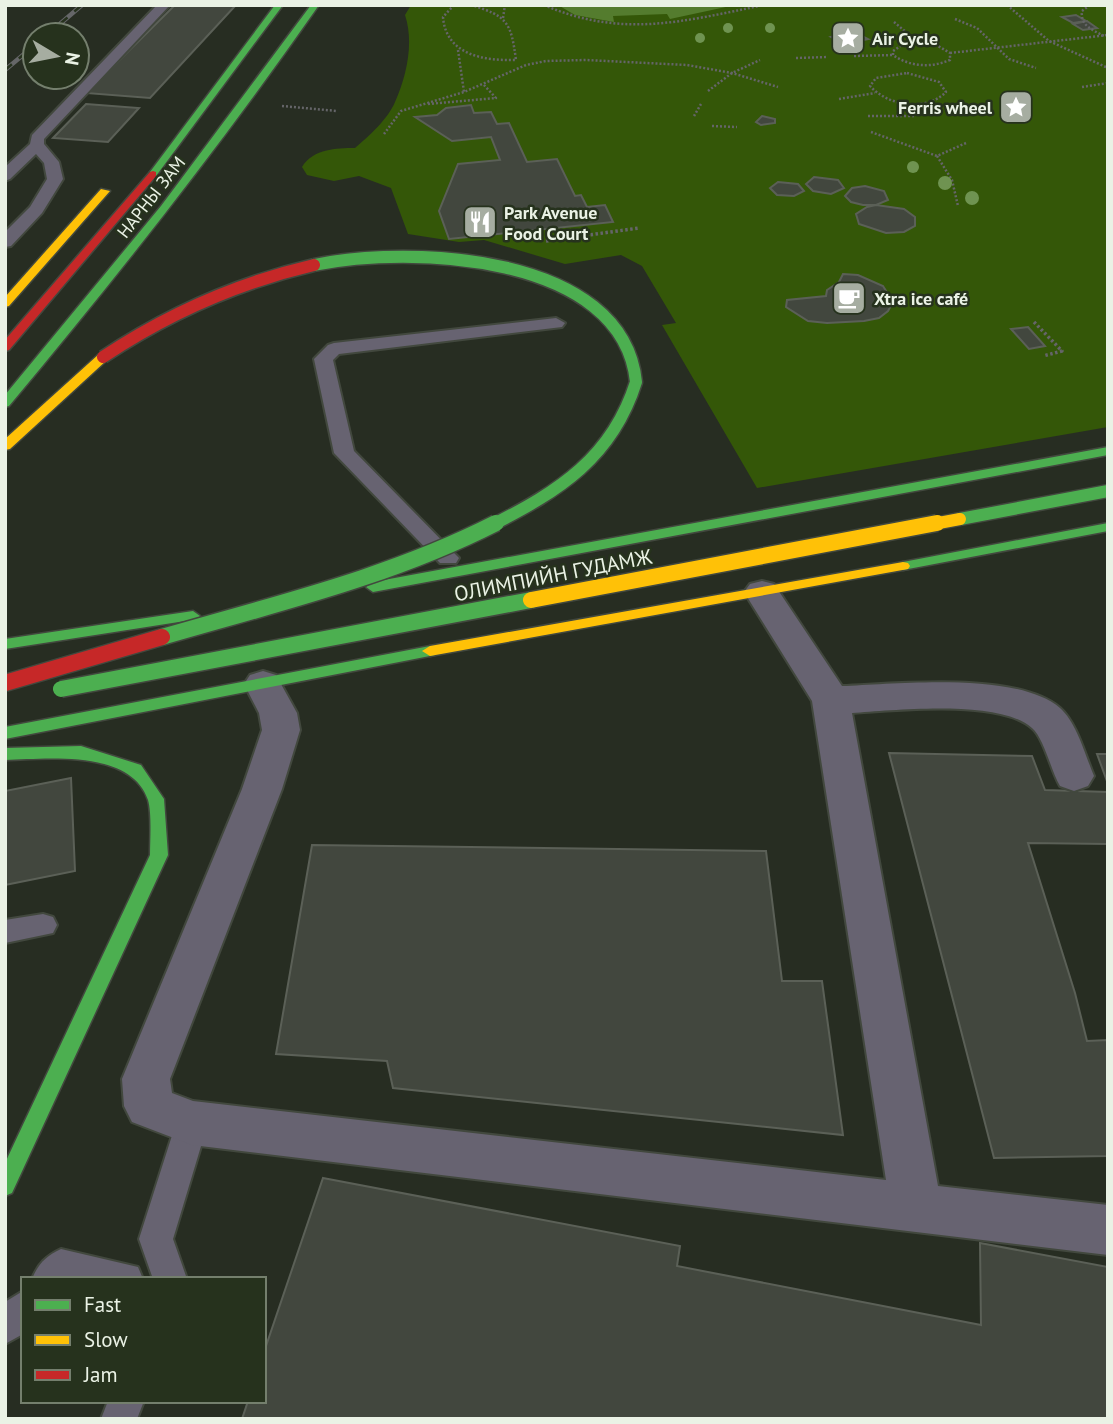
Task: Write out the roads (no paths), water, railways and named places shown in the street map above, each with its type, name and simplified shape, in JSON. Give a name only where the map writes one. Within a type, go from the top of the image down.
[{"type":"main road","name":"НАРНЫ ЗАМ","points":[[5,348],[146,182],[234,69],[279,5]]},
{"type":"main road","name":"НАРНЫ ЗАМ","points":[[5,403],[108,283],[185,186],[260,86],[315,5]]},
{"type":"main road","points":[[5,304],[112,184]]},
{"type":"main road","points":[[5,446],[103,357],[167,314],[234,285],[296,268],[351,259],[406,255],[461,260],[515,270],[590,303],[615,326],[634,351],[636,379],[630,407],[608,442],[574,476],[516,512],[455,543],[368,578],[5,683]]},
{"type":"main road","points":[[5,644],[346,592],[460,583],[1108,451]]},
{"type":"main road","name":"ОЛИМПИЙН ГУДАМЖ","points":[[46,692],[1108,491]]},
{"type":"main road","points":[[5,733],[495,638],[762,592],[1108,527]]},
{"type":"main road","points":[[460,583],[450,615],[457,629],[495,638]]},
{"type":"main road","points":[[346,592],[382,604],[399,625],[392,639],[366,664]]},
{"type":"main road","points":[[5,754],[81,752],[135,769],[156,799],[159,855],[5,1186]]},
{"type":"street","points":[[762,592],[831,700],[916,1207]]},
{"type":"street","points":[[263,684],[278,713],[281,730],[262,789],[146,1079],[149,1106],[192,1123],[1108,1230]]},
{"type":"street","points":[[831,700],[960,697],[1001,699],[1026,705],[1048,720],[1074,776]]},
{"type":"lane","points":[[5,242],[36,210],[55,179],[51,162],[37,145],[37,138],[164,5]]},
{"type":"lane","points":[[5,176],[37,145]]},
{"type":"lane","points":[[460,583],[446,557],[344,453],[323,359],[334,349],[556,323]]},
{"type":"lane","points":[[5,932],[43,925]]},
{"type":"lane","points":[[169,1277],[156,1239],[192,1123]]},
{"type":"lane","points":[[51,1277],[61,1266],[116,1277]]},
{"type":"lane","points":[[5,1327],[21,1310]]},
{"type":"railway","points":[[63,21],[82,5]]},
{"type":"railway","points":[[5,70],[21,57]]},
{"type":"place","name":"Air Cycle","points":[[848,38]]},
{"type":"place","name":"Ferris wheel","points":[[1016,107]]},
{"type":"place","name":"Park Avenue Food Court","points":[[480,222]]},
{"type":"place","name":"Xtra ice café","points":[[849,298]]}]
